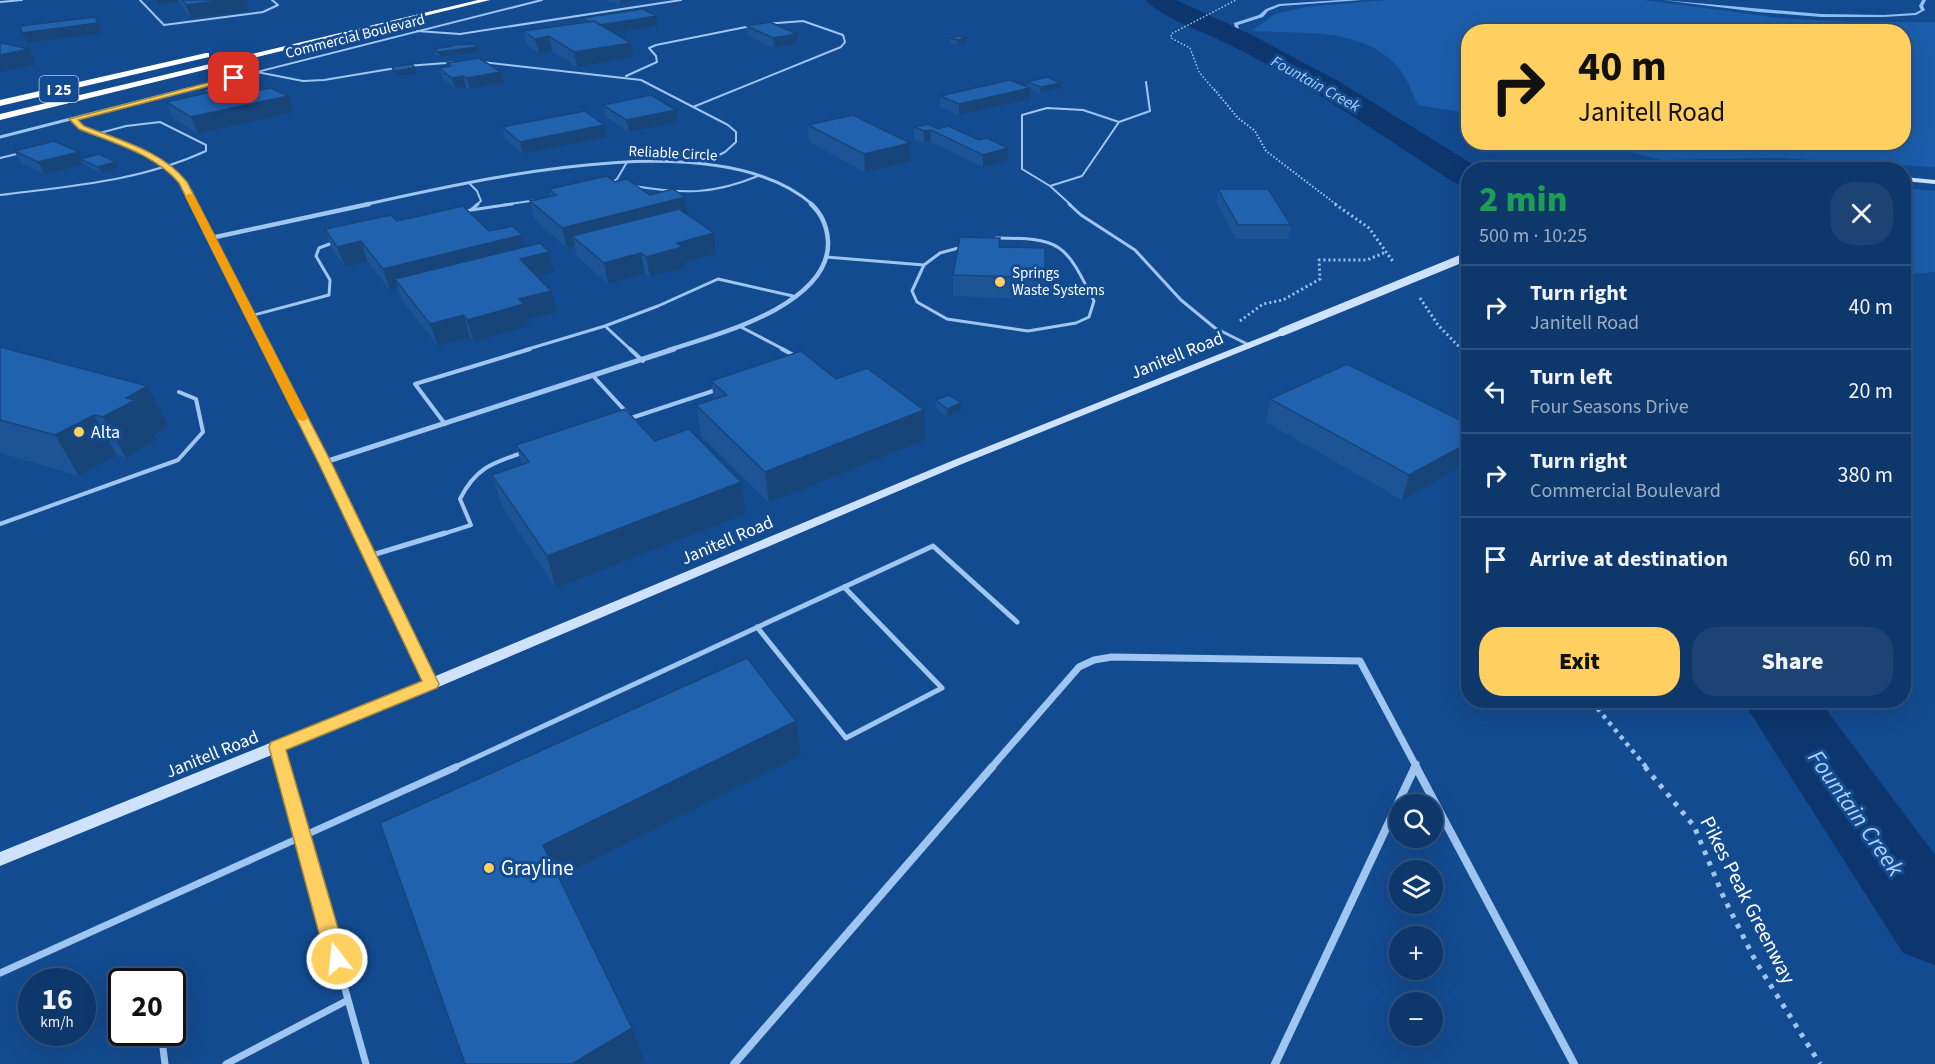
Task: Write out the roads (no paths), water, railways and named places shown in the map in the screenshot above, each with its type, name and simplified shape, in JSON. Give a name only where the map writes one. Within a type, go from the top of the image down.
[{"type":"highway","name":"I 25","points":[[0,117],[487,0]]},
{"type":"highway","points":[[0,125],[295,52],[377,27]]},
{"type":"highway","name":"I 25","points":[[0,103],[218,52]]},
{"type":"highway","points":[[0,96],[117,76]]},
{"type":"street","points":[[0,3],[22,0]]},
{"type":"street","name":"Commercial Boulevard","points":[[0,137],[542,0]]},
{"type":"street","points":[[73,119],[81,127],[157,159],[183,182],[325,462],[431,684]]},
{"type":"street","name":"Reliable Circle","points":[[211,238],[469,183],[570,165],[627,162],[701,164],[758,176],[795,192],[819,209],[826,221],[829,233],[826,257]]},
{"type":"street","points":[[1911,180],[1935,182]]},
{"type":"street","points":[[325,462],[643,361],[741,327],[793,296],[813,279],[824,264],[826,257]]},
{"type":"street","name":"Janitell Road","points":[[0,860],[431,684],[947,467],[1461,259]]},
{"type":"street","points":[[734,1064],[1079,667],[1094,660],[1112,657],[1360,661],[1574,1064]]},
{"type":"street","points":[[1275,1064],[1416,764]]},
{"type":"lane","points":[[140,0],[164,25],[188,24],[263,12],[278,5],[272,0]]},
{"type":"lane","points":[[417,31],[460,34],[681,0]]},
{"type":"lane","points":[[623,77],[657,62],[656,56],[648,48],[686,37],[790,20],[818,25],[843,35],[845,42],[841,47],[784,67],[754,83],[693,106]]},
{"type":"lane","points":[[257,72],[303,81],[324,80],[419,64],[465,61]]},
{"type":"lane","points":[[474,61],[641,80],[728,125],[736,132],[736,142],[701,164]]},
{"type":"lane","points":[[1050,186],[1082,176],[1119,122],[1150,111],[1146,82]]},
{"type":"lane","points":[[1119,122],[1084,109],[1040,107],[1022,115],[1022,169],[1050,186],[1081,215],[1135,250],[1181,300],[1215,328],[1249,345]]},
{"type":"lane","points":[[0,195],[125,178],[193,158],[206,151],[207,145],[160,122],[126,126],[96,134]]},
{"type":"lane","points":[[0,158],[30,150]]},
{"type":"lane","points":[[615,186],[607,186],[617,179],[627,162]]},
{"type":"lane","points":[[632,186],[698,195],[722,191],[758,176]]},
{"type":"lane","points":[[469,183],[477,191],[481,201],[471,210]]},
{"type":"lane","points":[[461,213],[543,198]]},
{"type":"lane","points":[[963,247],[940,253],[924,265],[912,291],[917,302],[947,319],[1028,331],[1076,323],[1089,317],[1094,301],[1068,254],[1052,243],[1019,237],[985,241]]},
{"type":"lane","points":[[250,316],[329,295],[330,280],[316,256],[319,248],[346,240]]},
{"type":"lane","points":[[826,257],[924,265]]},
{"type":"lane","points":[[445,424],[416,384],[605,326],[658,306],[718,279],[793,296]]},
{"type":"lane","points":[[605,326],[643,361]]},
{"type":"lane","points":[[741,327],[806,361]]},
{"type":"lane","points":[[594,376],[631,418]]},
{"type":"lane","points":[[620,422],[718,390]]},
{"type":"lane","points":[[0,524],[178,460],[203,432],[196,399],[179,392]]},
{"type":"lane","points":[[369,556],[471,525],[460,499],[469,480],[485,466],[530,451]]},
{"type":"lane","points":[[0,974],[302,838],[933,546],[1017,622]]},
{"type":"lane","points":[[757,627],[846,738],[942,688],[844,587]]},
{"type":"lane","points":[[277,747],[366,1064]]},
{"type":"lane","points":[[226,1064],[348,1000]]},
{"type":"lane","points":[[163,1046],[165,1064]]},
{"type":"waterway","name":"Fountain Creek","points":[[1158,0],[1239,39],[1329,88],[1461,171]]},
{"type":"waterway","points":[[1239,39],[1236,24],[1261,16],[1267,10],[1279,5],[1360,0]]},
{"type":"waterway","points":[[1664,0],[1790,14],[1853,17],[1916,14],[1923,10],[1921,6],[1924,0]]},
{"type":"waterway","name":"Fountain Creek","points":[[1784,708],[1935,925]]},
{"type":"place","name":"Springs Waste Systems","points":[[1000,282]]},
{"type":"place","name":"Alta","points":[[79,432]]},
{"type":"place","name":"Grayline","points":[[489,868]]}]
